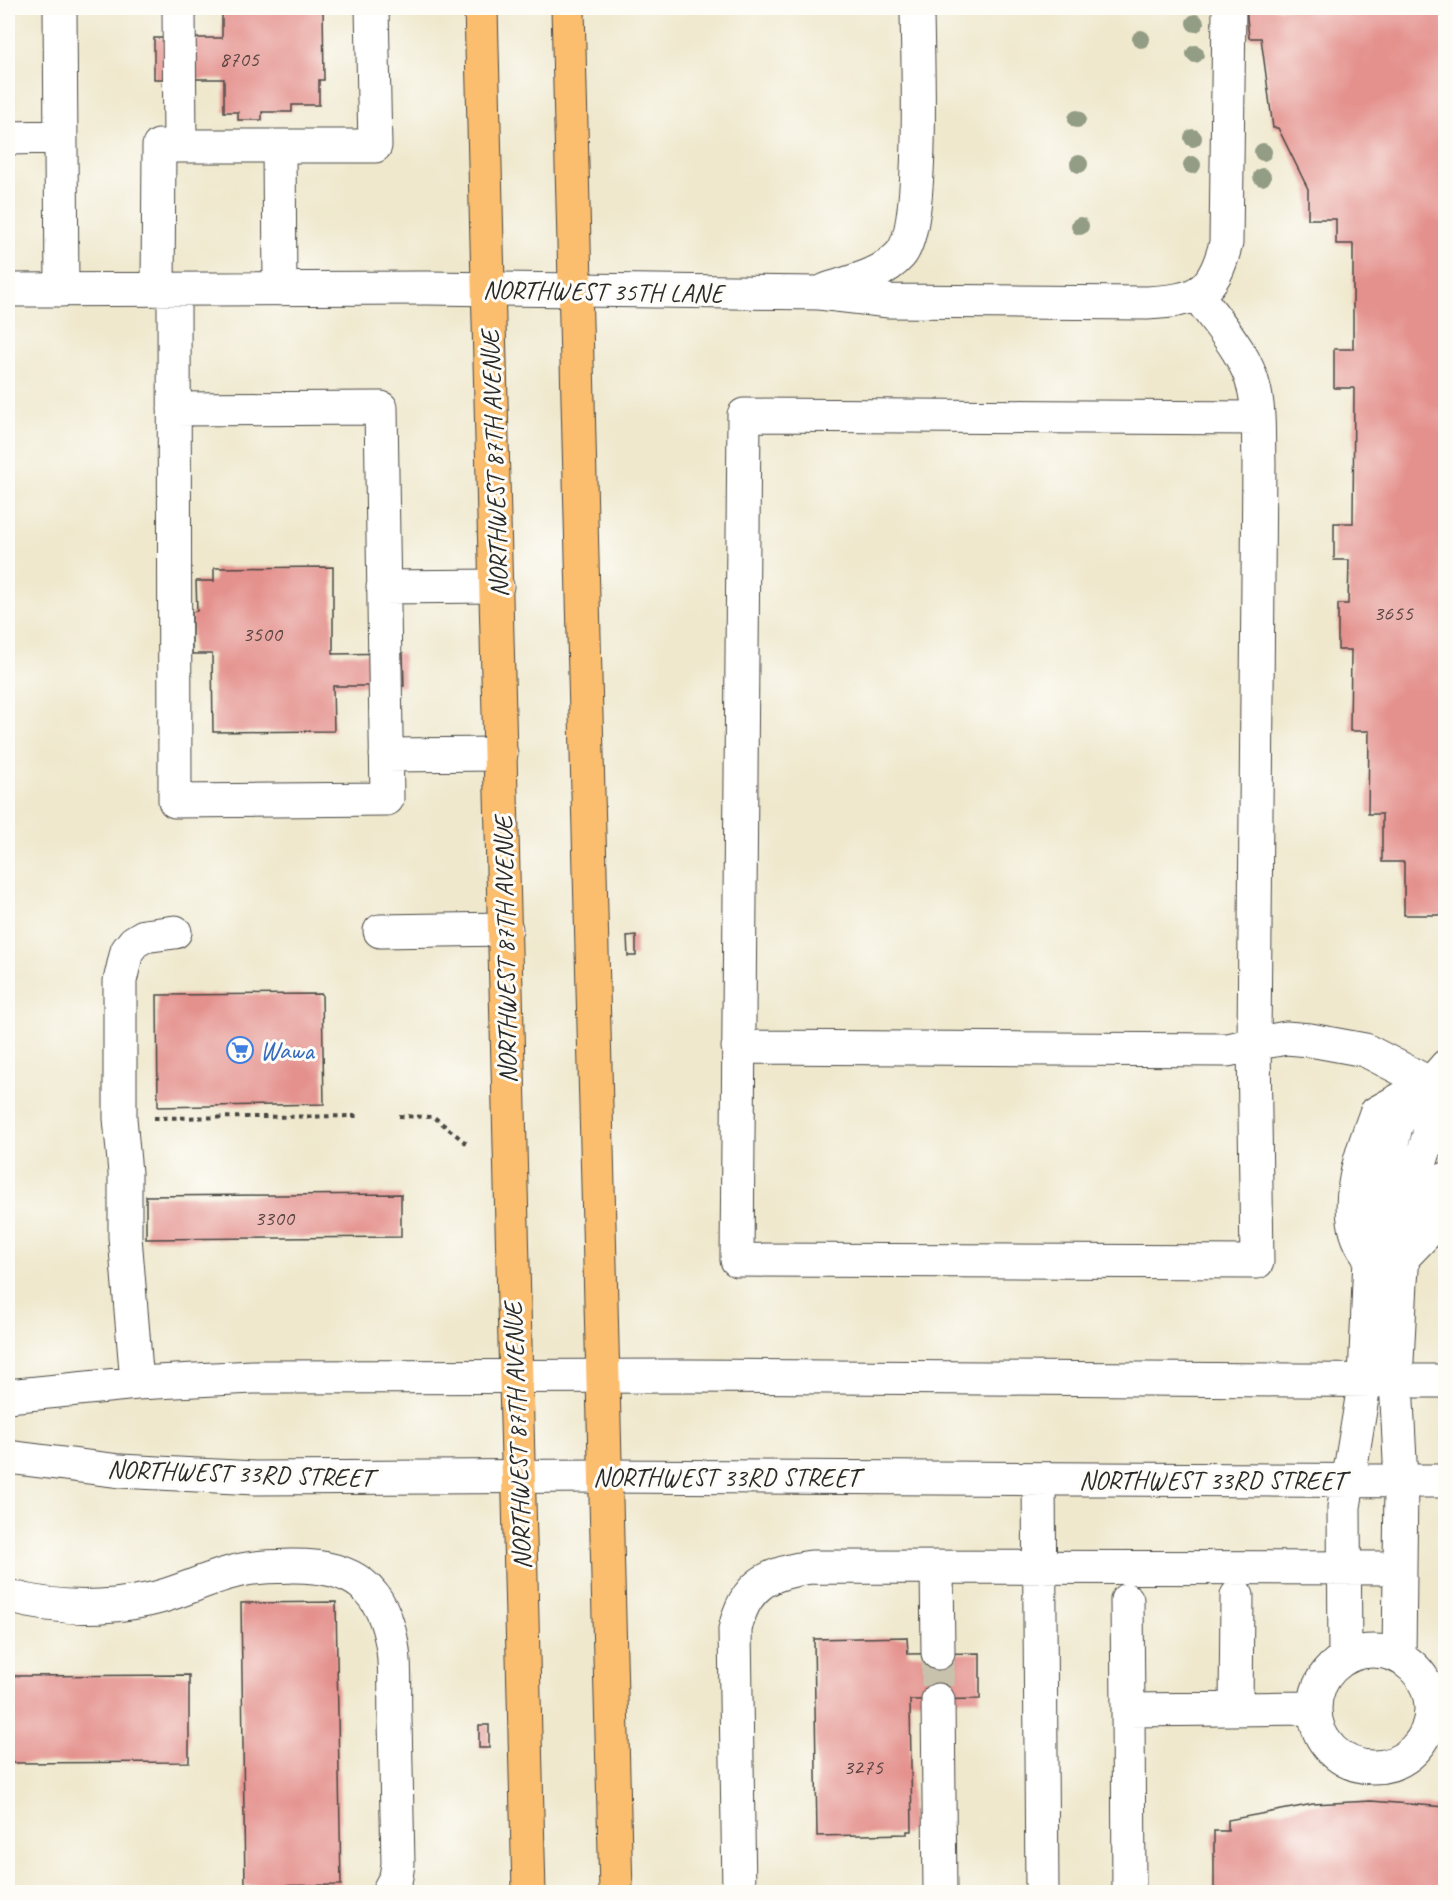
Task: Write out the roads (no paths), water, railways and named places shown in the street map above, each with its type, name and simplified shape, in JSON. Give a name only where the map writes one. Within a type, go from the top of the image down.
[{"type":"main road","name":"NORTHWEST 87TH AVENUE","points":[[481,8],[506,929],[517,1477],[530,1893]]},
{"type":"main road","points":[[568,8],[616,1893]]},
{"type":"street","points":[[60,8],[62,290]]},
{"type":"street","points":[[179,8],[180,146]]},
{"type":"street","points":[[174,409],[381,408],[387,799],[175,801],[174,409],[159,146],[375,146],[372,8]]},
{"type":"street","points":[[819,292],[880,272],[909,243],[916,192],[917,8]]},
{"type":"street","points":[[1229,8],[1227,232],[1221,262],[1213,281],[1197,294],[1248,369],[1255,391],[1257,418],[1259,462],[1254,1044],[1257,1263],[737,1260],[744,415],[1257,418]]},
{"type":"street","points":[[8,138],[60,138]]},
{"type":"street","points":[[279,147],[280,289]]},
{"type":"street","name":"NORTHWEST 35TH LANE","points":[[8,290],[489,289],[819,292],[889,301],[1135,303],[1173,301],[1197,294]]},
{"type":"street","points":[[383,587],[497,586]]},
{"type":"street","points":[[386,755],[501,754]]},
{"type":"street","points":[[380,931],[506,929]]},
{"type":"street","points":[[137,1383],[124,1237],[124,1173],[120,1118],[122,966],[127,951],[134,942],[152,935],[175,932]]},
{"type":"street","points":[[738,1047],[1228,1050],[1286,1038],[1354,1047],[1438,1074]]},
{"type":"street","points":[[1438,1074],[1446,1113]]},
{"type":"street","points":[[1345,1658],[1346,1481],[1381,1381],[1404,1256],[1407,1208],[1430,1135],[1438,1074]]},
{"type":"street","points":[[1399,1657],[1401,1481],[1381,1381],[1370,1257],[1379,1238],[1376,1220],[1378,1205],[1397,1122],[1438,1074]]},
{"type":"street","points":[[1404,1256],[1430,1229],[1446,1179]]},
{"type":"street","points":[[8,1396],[137,1383],[244,1378],[602,1376],[1446,1381]]},
{"type":"street","name":"NORTHWEST 33RD STREET","points":[[8,1457],[120,1471],[255,1478],[605,1476],[1446,1481]]},
{"type":"street","points":[[1039,1479],[1042,1893]]},
{"type":"street","points":[[8,1596],[42,1605],[81,1608],[146,1600],[209,1579],[256,1567],[317,1567],[336,1569],[352,1575],[373,1595],[382,1611],[393,1650],[398,1864],[396,1877],[388,1893]]},
{"type":"street","points":[[739,1893],[736,1623],[742,1602],[761,1583],[775,1575],[799,1569],[937,1567],[1400,1568]]},
{"type":"street","points":[[937,1567],[938,1653]]},
{"type":"street","points":[[1236,1708],[1237,1596]]},
{"type":"street","points":[[1127,1600],[1129,1893]]},
{"type":"street","points":[[1381,1651],[1399,1657],[1416,1671],[1438,1710],[1417,1747],[1401,1760],[1382,1766],[1362,1766],[1343,1759],[1328,1745],[1318,1728],[1314,1708],[1318,1688],[1329,1671],[1345,1658],[1363,1652],[1381,1651]]},
{"type":"street","points":[[938,1700],[940,1893]]},
{"type":"street","points":[[1128,1710],[1314,1708]]},
{"type":"tunnel","points":[[938,1653],[938,1700]]},
{"type":"place","name":"Wawa","points":[[240,1050]]}]
